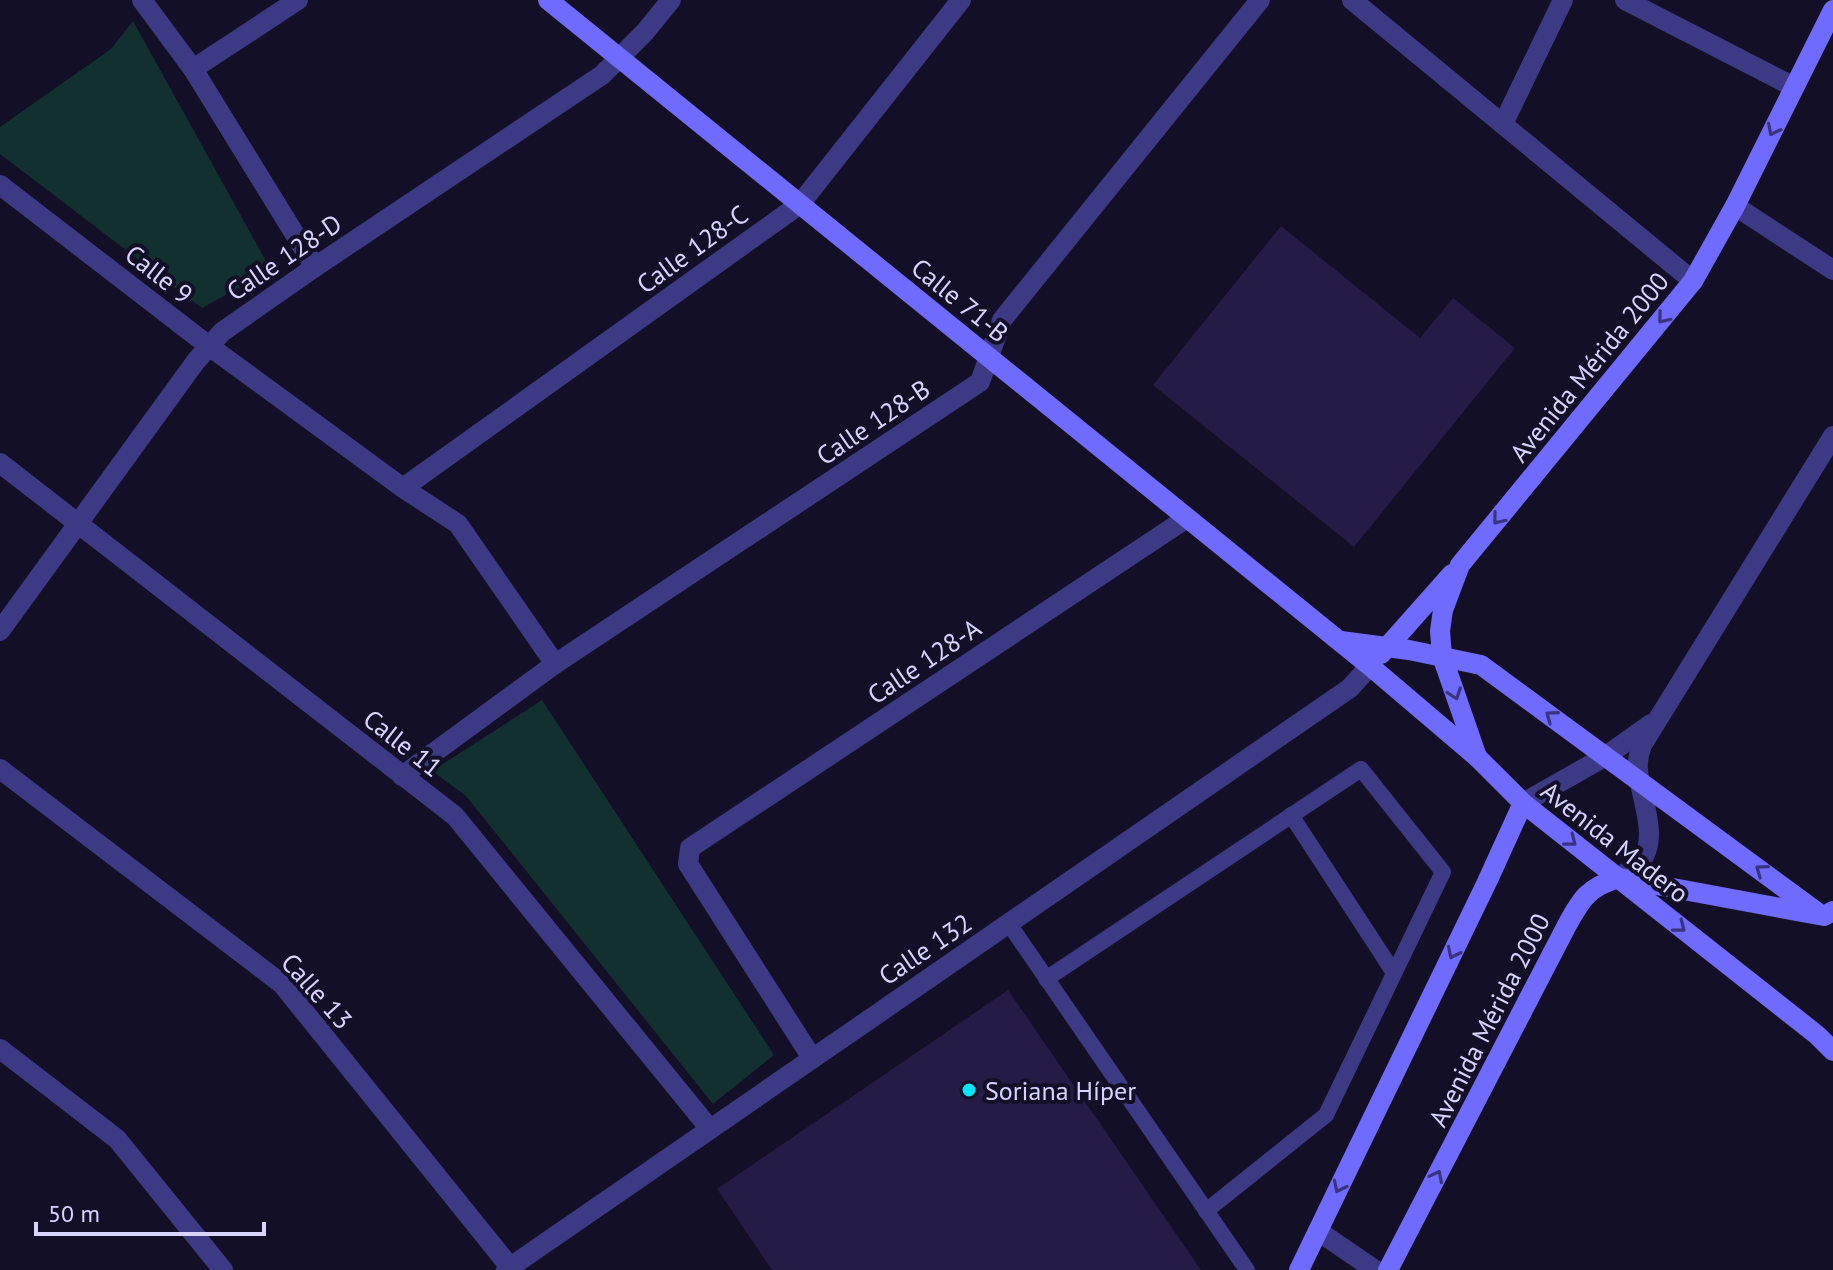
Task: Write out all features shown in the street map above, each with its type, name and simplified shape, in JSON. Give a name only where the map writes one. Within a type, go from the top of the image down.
[{"type":"main road","name":"Calle 71-B","points":[[548,0],[1370,666]]},
{"type":"main road","name":"Avenida Mérida 2000","points":[[1477,757],[1442,656],[1440,631],[1443,610],[1460,565],[1693,281],[1735,206],[1833,10]]},
{"type":"main road","points":[[1370,666],[1460,565]]},
{"type":"main road","points":[[1339,641],[1481,665],[1830,917]]},
{"type":"main road","name":"Avenida Madero","points":[[1370,666],[1477,757],[1523,803],[1817,1035],[1833,1051]]},
{"type":"main road","points":[[1299,1270],[1523,803]]},
{"type":"main road","name":"Avenida Mérida 2000","points":[[1388,1270],[1577,906],[1601,883],[1619,878]]},
{"type":"main road","points":[[1619,878],[1830,917]]},
{"type":"street","points":[[142,0],[193,69],[315,267]]},
{"type":"street","points":[[193,69],[298,0]]},
{"type":"street","name":"Calle 128-D","points":[[0,631],[196,361],[222,332],[602,75],[645,32],[671,0]]},
{"type":"street","name":"Calle 128-C","points":[[403,488],[800,204],[961,0]]},
{"type":"street","name":"Calle 128-B","points":[[402,776],[555,664],[980,382],[1002,320],[1260,0]]},
{"type":"street","points":[[1352,0],[1693,281]]},
{"type":"street","points":[[1503,124],[1563,0]]},
{"type":"street","points":[[1625,0],[1794,87]]},
{"type":"street","name":"Calle 9","points":[[0,185],[209,346],[403,488],[458,524],[555,664]]},
{"type":"street","points":[[1735,206],[1833,270]]},
{"type":"street","points":[[1619,878],[1641,861],[1648,845],[1649,826],[1639,781],[1638,756],[1642,745],[1833,436]]},
{"type":"street","name":"Calle 11","points":[[0,463],[455,816],[710,1129]]},
{"type":"street","name":"Calle 128-A","points":[[812,1058],[688,864],[690,848],[1187,518]]},
{"type":"street","name":"Calle 132","points":[[508,1268],[1350,688],[1370,666]]},
{"type":"street","points":[[1523,803],[1606,756],[1655,722]]},
{"type":"street","name":"Calle 13","points":[[0,769],[282,984],[508,1268]]},
{"type":"street","points":[[0,1049],[117,1139],[223,1270]]},
{"type":"street","points":[[1318,1231],[1375,1270]]},
{"type":"lane","points":[[1046,979],[1361,769],[1443,872],[1326,1115],[1206,1211]]},
{"type":"lane","points":[[1291,815],[1394,973]]},
{"type":"lane","points":[[1009,924],[1247,1270]]},
{"type":"green space","points":[[133,21],[271,270],[202,308],[0,154],[0,127],[111,49]]},
{"type":"green space","points":[[542,700],[774,1055],[713,1104],[466,796],[432,771]]},
{"type":"building","points":[[1281,226],[1420,338],[1453,298],[1515,348],[1354,547],[1153,385]]},
{"type":"building","name":"Soriana Híper","points":[[1008,990],[1201,1270],[772,1270],[717,1189]]},
{"type":"place","name":"Soriana Híper","points":[[969,1090]]}]
